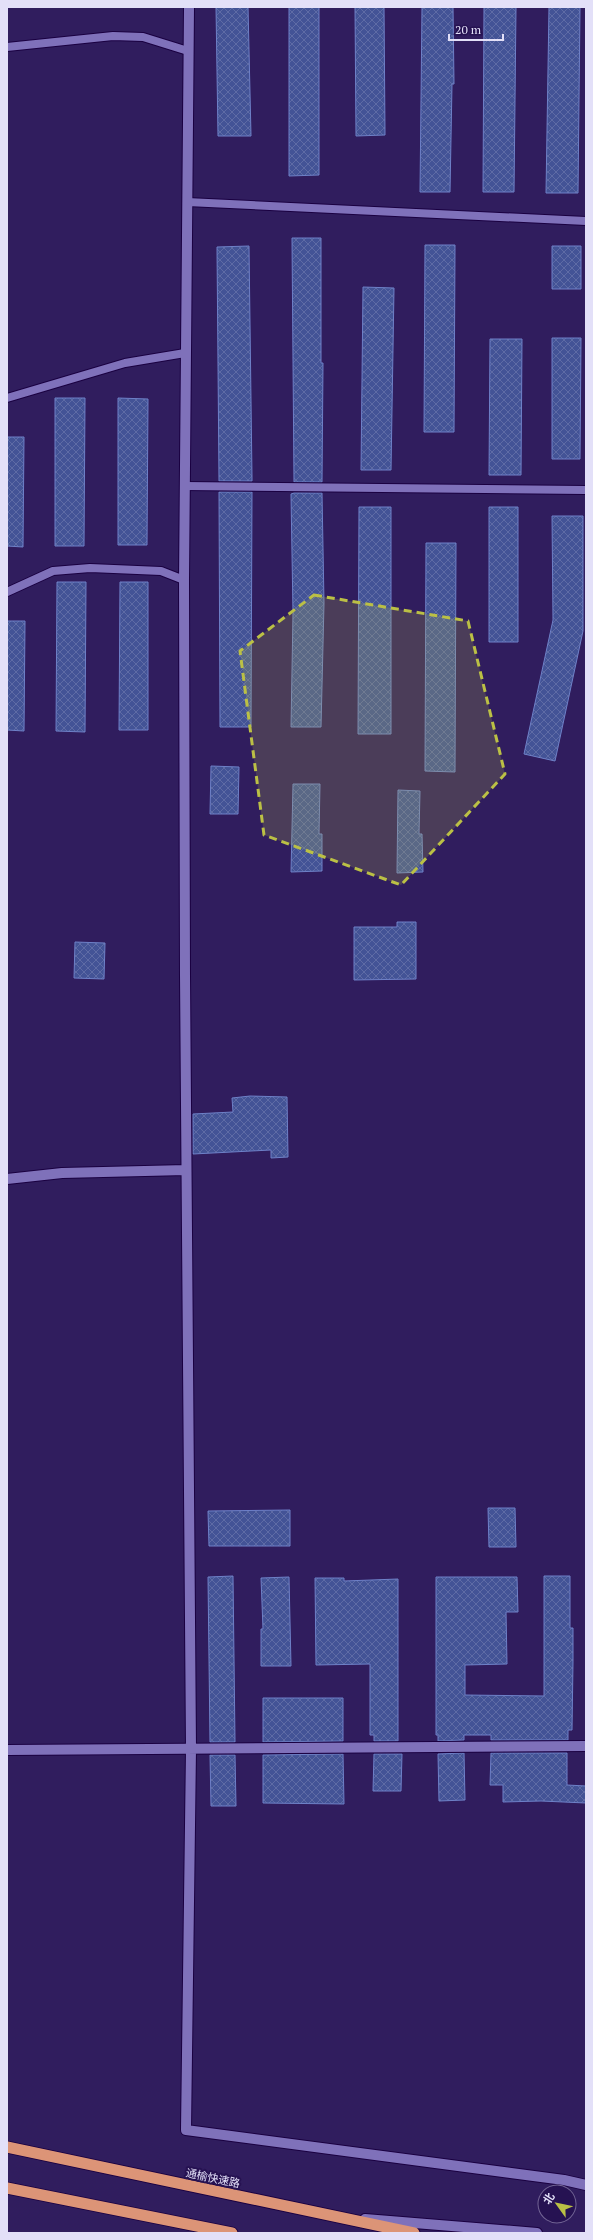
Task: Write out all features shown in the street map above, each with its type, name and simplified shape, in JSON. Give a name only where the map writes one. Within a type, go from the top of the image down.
[{"type":"highway","name":"通榆快速路","points":[[7,2147],[323,2215],[414,2233]]},
{"type":"highway","points":[[7,2188],[30,2194],[232,2233]]},
{"type":"street","points":[[189,7],[184,580],[186,1170],[191,1749],[186,2130],[556,2179],[586,2185]]},
{"type":"street","points":[[7,1179],[62,1173],[186,1170]]},
{"type":"street","points":[[7,1750],[586,1746]]},
{"type":"street","points":[[323,2215],[537,2233]]},
{"type":"lane","points":[[7,47],[113,36],[143,37],[188,51]]},
{"type":"lane","points":[[187,202],[586,221]]},
{"type":"lane","points":[[7,398],[125,363],[186,352]]},
{"type":"lane","points":[[184,486],[586,490]]},
{"type":"lane","points":[[7,592],[53,571],[90,568],[161,571],[184,580]]},
{"type":"highlighted area","points":[[314,595],[468,621],[505,774],[401,885],[264,835],[240,651]]},
{"type":"building","points":[[216,7],[248,7],[251,136],[218,136]]},
{"type":"building","points":[[289,7],[319,7],[319,175],[289,176]]},
{"type":"building","points":[[355,7],[384,7],[385,135],[356,136]]},
{"type":"building","points":[[422,7],[453,7],[454,84],[452,84],[450,192],[420,192]]},
{"type":"building","points":[[484,7],[516,7],[514,192],[483,192]]},
{"type":"building","points":[[549,7],[580,7],[578,193],[546,193]]},
{"type":"building","points":[[292,238],[321,238],[321,363],[323,363],[322,482],[294,482]]},
{"type":"building","points":[[425,245],[455,245],[454,432],[424,432]]},
{"type":"building","points":[[249,246],[252,481],[219,481],[217,247]]},
{"type":"building","points":[[552,246],[581,246],[581,289],[552,289]]},
{"type":"building","points":[[363,287],[394,288],[391,470],[361,470]]},
{"type":"building","points":[[552,338],[581,338],[580,459],[552,459]]},
{"type":"building","points":[[490,339],[522,339],[521,475],[489,475]]},
{"type":"building","points":[[55,398],[85,398],[84,546],[55,546]]},
{"type":"building","points":[[118,398],[148,399],[147,545],[118,545]]},
{"type":"building","points":[[7,437],[24,437],[23,547],[7,546]]},
{"type":"building","points":[[219,492],[252,492],[251,727],[220,727]]},
{"type":"building","points":[[322,493],[324,603],[321,727],[291,727],[293,613],[291,494]]},
{"type":"building","points":[[359,507],[391,507],[391,734],[358,734]]},
{"type":"building","points":[[489,507],[518,507],[518,642],[489,642]]},
{"type":"building","points":[[552,516],[583,516],[583,631],[555,761],[524,754],[553,620]]},
{"type":"building","points":[[426,543],[456,543],[455,772],[425,771]]},
{"type":"building","points":[[57,582],[86,582],[85,732],[56,731]]},
{"type":"building","points":[[120,582],[148,582],[148,730],[119,730]]},
{"type":"building","points":[[7,621],[25,621],[24,731],[7,730]]},
{"type":"building","points":[[211,766],[239,767],[238,814],[210,814]]},
{"type":"building","points":[[293,784],[320,784],[319,834],[322,834],[322,871],[291,872]]},
{"type":"building","points":[[398,790],[420,791],[419,834],[422,834],[423,872],[397,873]]},
{"type":"building","points":[[397,922],[416,922],[416,979],[354,980],[354,927],[397,927]]},
{"type":"building","points":[[75,942],[105,943],[104,979],[74,978]]},
{"type":"building","points":[[250,1096],[287,1097],[288,1157],[271,1158],[271,1150],[193,1154],[193,1114],[233,1112],[232,1098]]},
{"type":"building","points":[[488,1508],[515,1508],[516,1547],[489,1547]]},
{"type":"building","points":[[290,1510],[290,1546],[209,1546],[208,1511]]},
{"type":"building","points":[[233,1576],[235,1742],[210,1742],[208,1577]]},
{"type":"building","points":[[544,1576],[570,1576],[570,1628],[573,1628],[573,1662],[572,1730],[568,1730],[568,1740],[491,1740],[491,1735],[464,1735],[464,1740],[438,1741],[438,1735],[436,1735],[436,1577],[517,1577],[518,1612],[506,1612],[507,1664],[465,1665],[465,1695],[544,1696]]},
{"type":"building","points":[[289,1577],[291,1666],[261,1666],[261,1629],[263,1629],[261,1578]]},
{"type":"building","points":[[315,1578],[344,1578],[344,1581],[398,1579],[398,1741],[374,1741],[374,1735],[370,1735],[370,1664],[316,1665]]},
{"type":"building","points":[[263,1698],[343,1698],[343,1741],[263,1742]]},
{"type":"building","points":[[464,1753],[465,1800],[439,1801],[438,1754]]},
{"type":"building","points":[[491,1753],[567,1753],[567,1785],[586,1786],[586,1803],[541,1801],[503,1802],[503,1785],[490,1785]]},
{"type":"building","points":[[343,1754],[344,1804],[263,1803],[263,1755]]},
{"type":"building","points":[[374,1754],[402,1754],[401,1791],[373,1791]]},
{"type":"building","points":[[210,1755],[235,1755],[236,1806],[211,1806]]}]
